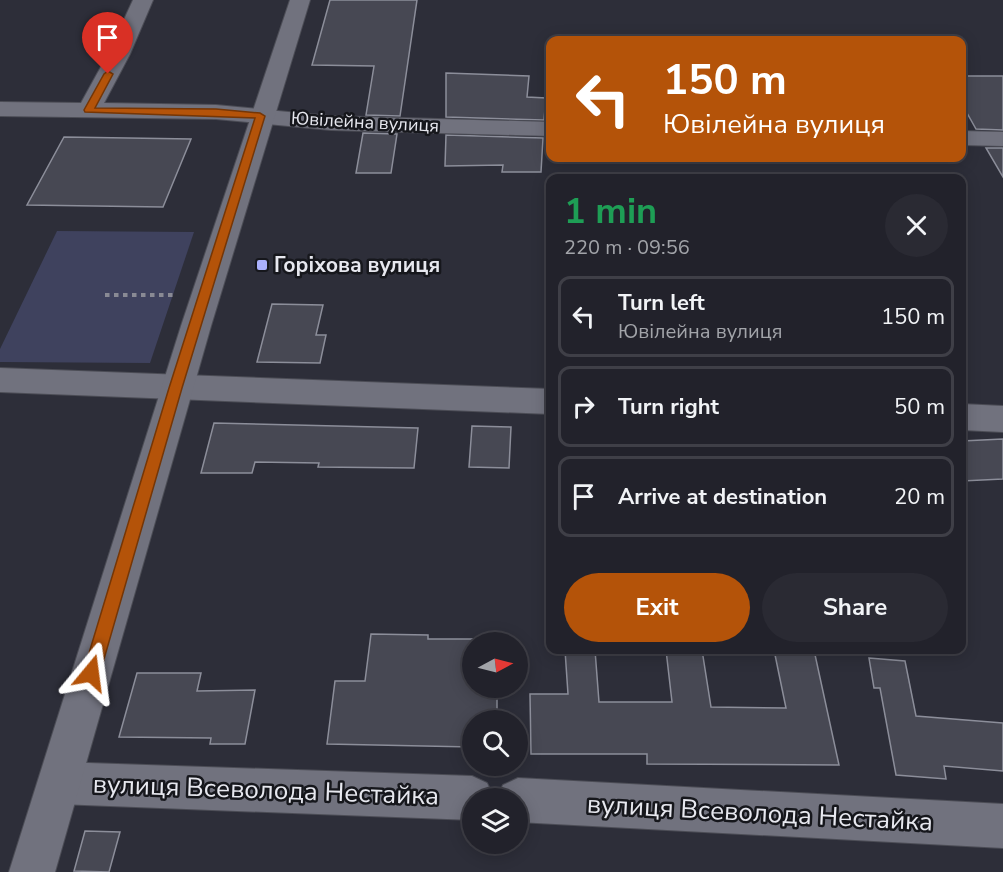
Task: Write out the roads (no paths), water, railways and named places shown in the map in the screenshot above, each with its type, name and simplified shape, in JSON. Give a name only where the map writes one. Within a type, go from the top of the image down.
[{"type":"street","points":[[89,110],[119,54],[143,0]]},
{"type":"street","points":[[32,872],[175,388],[260,116],[300,0]]},
{"type":"street","name":"Ювілейна вулиця","points":[[0,109],[216,112],[331,123],[546,129]]},
{"type":"street","points":[[966,138],[1003,139]]},
{"type":"street","points":[[0,380],[546,402]]},
{"type":"street","points":[[966,417],[1003,418]]},
{"type":"street","name":"вулиця Всеволода Нестайка","points":[[59,783],[462,798]]},
{"type":"street","name":"вулиця Всеволода Нестайка","points":[[528,801],[1003,826]]},
{"type":"place","name":"Горіхова вулиця","points":[[262,265]]}]
